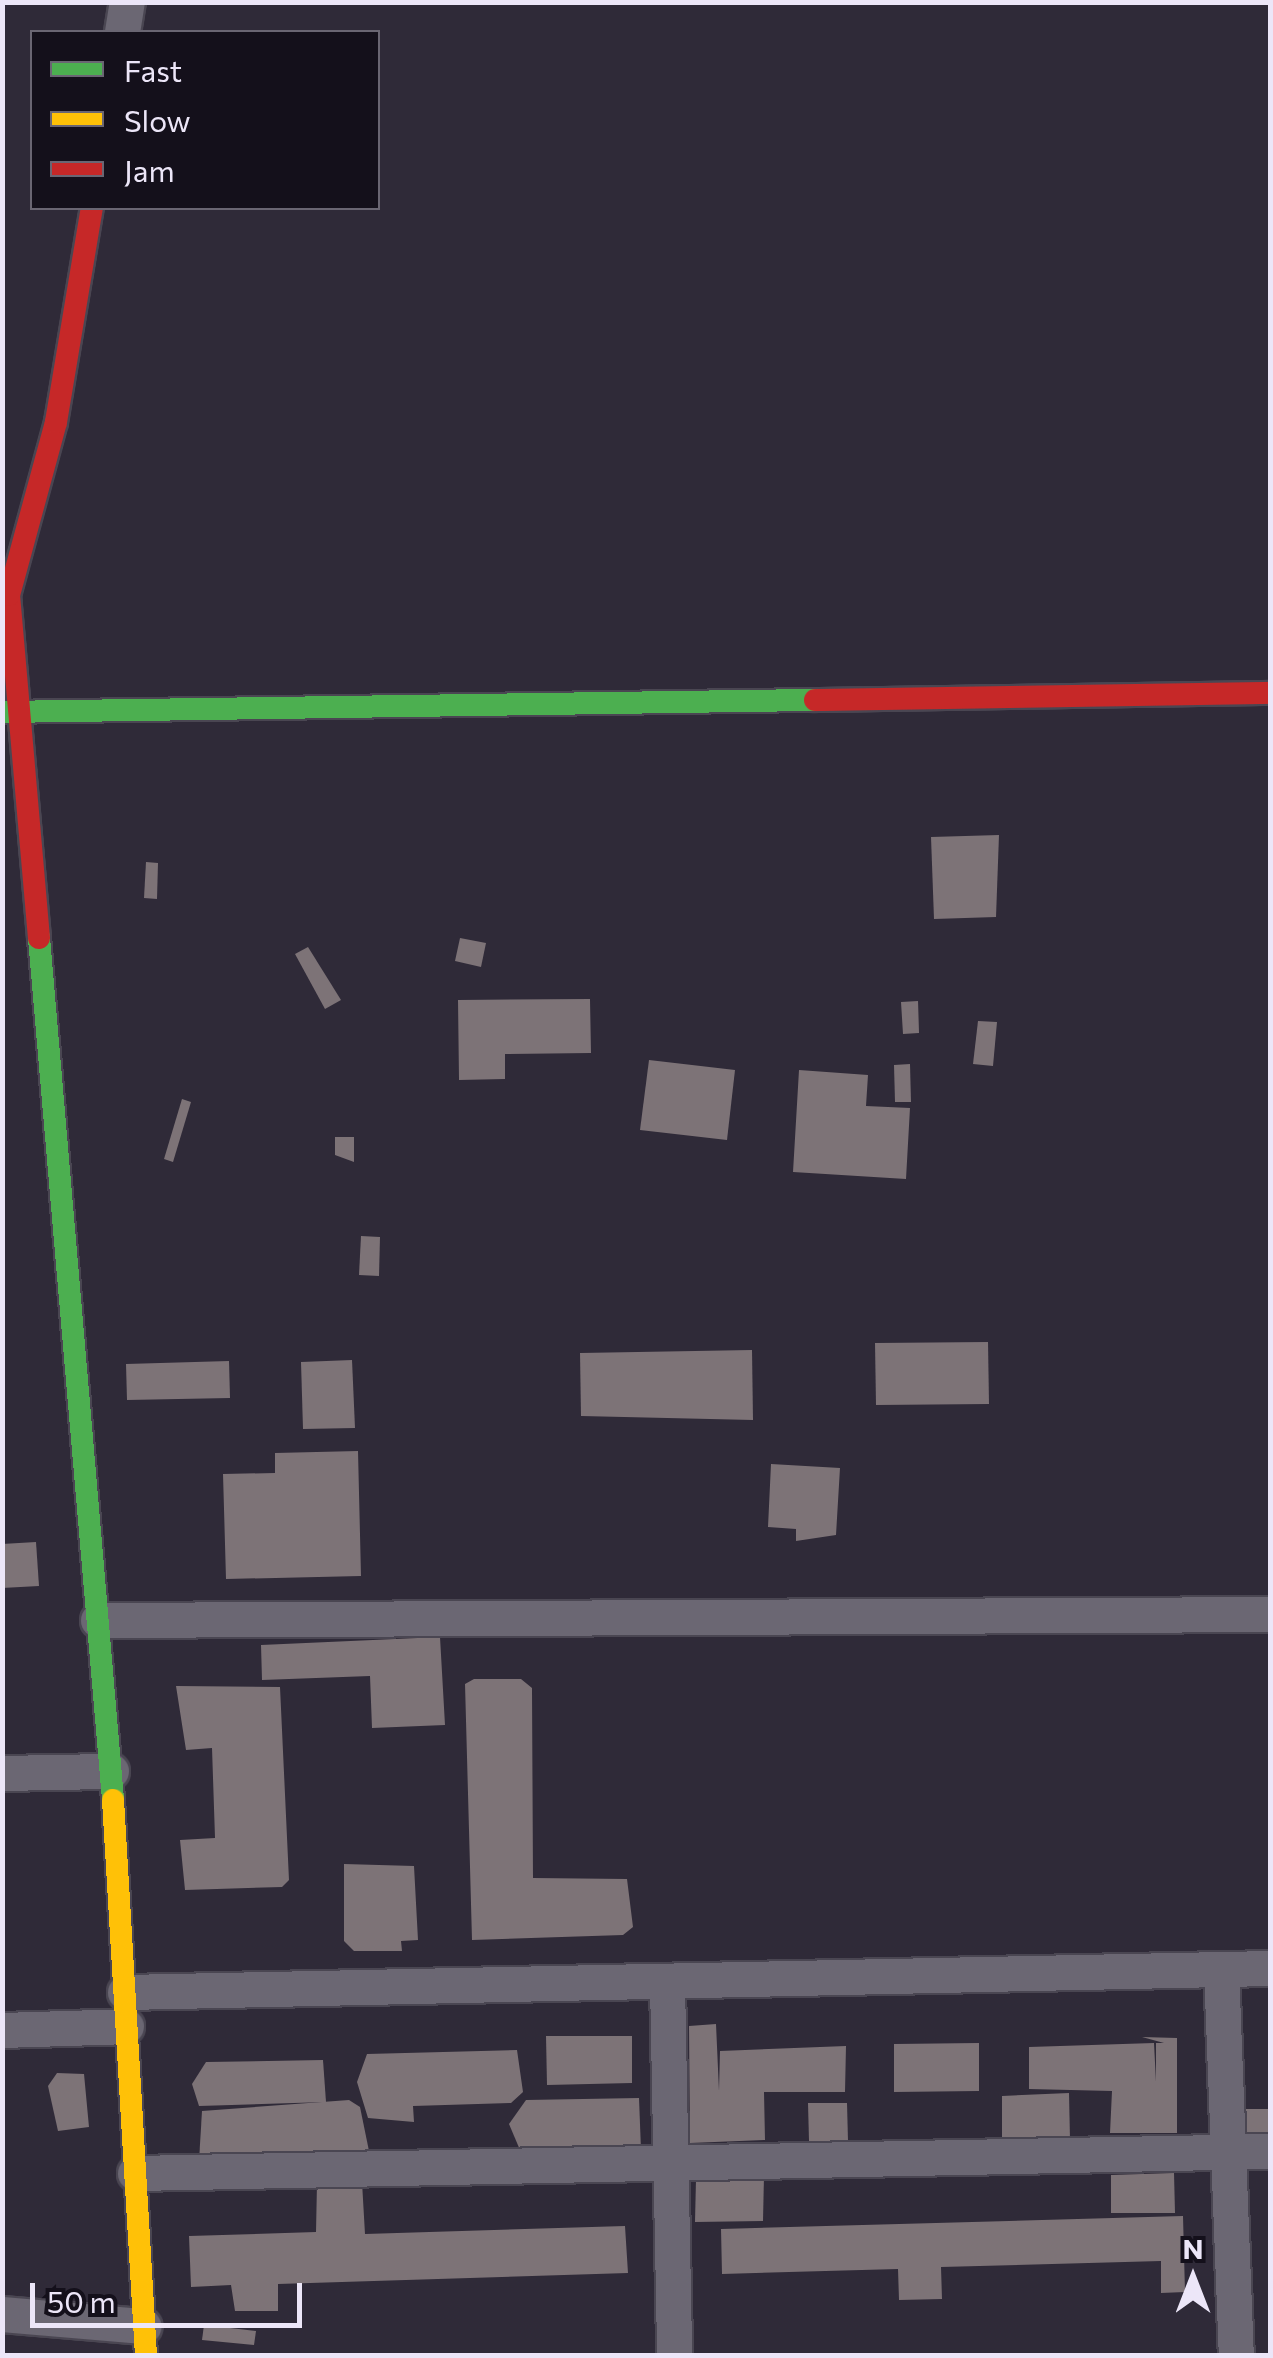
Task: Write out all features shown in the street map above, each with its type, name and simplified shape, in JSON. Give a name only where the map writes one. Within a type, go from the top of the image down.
[{"type":"street","points":[[122,30],[127,2]]},
{"type":"street","points":[[2,2314],[144,2341],[111,1771],[12,712],[10,595],[56,422],[92,210]]},
{"type":"street","points":[[12,712],[1270,693]]},
{"type":"street","points":[[98,1620],[1270,1614]]},
{"type":"street","points":[[2,1773],[111,1771]]},
{"type":"street","points":[[2,2030],[126,2009],[667,1982],[1270,1968]]},
{"type":"street","points":[[1221,1969],[1236,2356]]},
{"type":"street","points":[[667,1982],[674,2356]]},
{"type":"street","points":[[135,2173],[1270,2151]]},
{"type":"building","points":[[999,835],[996,917],[934,919],[931,837]]},
{"type":"building","points":[[146,862],[158,863],[157,899],[144,898]]},
{"type":"building","points":[[460,938],[486,943],[481,967],[455,961]]},
{"type":"building","points":[[308,947],[341,1000],[325,1009],[295,954]]},
{"type":"building","points":[[590,999],[591,1053],[505,1054],[505,1079],[459,1080],[458,1000]]},
{"type":"building","points":[[918,1001],[919,1033],[903,1034],[901,1002]]},
{"type":"building","points":[[978,1021],[997,1022],[993,1066],[973,1064]]},
{"type":"building","points":[[649,1060],[735,1070],[727,1140],[640,1130]]},
{"type":"building","points":[[910,1064],[911,1102],[895,1102],[894,1065]]},
{"type":"building","points":[[799,1070],[868,1075],[866,1106],[910,1108],[906,1179],[793,1172]]},
{"type":"building","points":[[182,1099],[191,1102],[173,1162],[164,1159]]},
{"type":"building","points":[[335,1137],[354,1137],[354,1162],[335,1155]]},
{"type":"building","points":[[361,1236],[380,1237],[379,1276],[359,1275]]},
{"type":"building","points":[[988,1342],[989,1404],[876,1405],[875,1343]]},
{"type":"building","points":[[752,1350],[753,1420],[581,1416],[580,1353]]},
{"type":"building","points":[[352,1360],[355,1428],[303,1429],[301,1362]]},
{"type":"building","points":[[229,1361],[230,1398],[127,1400],[126,1364]]},
{"type":"building","points":[[358,1451],[361,1576],[226,1579],[223,1474],[275,1473],[275,1453]]},
{"type":"building","points":[[771,1464],[840,1468],[836,1535],[796,1541],[796,1529],[768,1527]]},
{"type":"building","points":[[36,1542],[39,1586],[2,1588],[2,1544]]},
{"type":"building","points":[[440,1637],[445,1725],[372,1728],[370,1676],[262,1680],[261,1645]]},
{"type":"building","points":[[474,1679],[521,1679],[532,1688],[533,1878],[627,1879],[633,1927],[623,1935],[472,1940],[465,1684]]},
{"type":"building","points":[[176,1686],[280,1687],[289,1880],[282,1887],[185,1890],[180,1840],[215,1838],[212,1748],[186,1750]]},
{"type":"building","points":[[344,1864],[414,1866],[418,1940],[401,1941],[402,1951],[354,1951],[344,1941]]},
{"type":"building","points":[[716,2024],[719,2091],[720,2051],[846,2046],[845,2092],[764,2092],[765,2140],[690,2143],[689,2026]]},
{"type":"building","points":[[546,2036],[632,2036],[632,2083],[547,2085]]},
{"type":"building","points":[[1142,2037],[1177,2038],[1177,2133],[1110,2133],[1112,2091],[1029,2089],[1029,2047],[1154,2043],[1156,2082],[1156,2043],[1164,2043]]},
{"type":"building","points":[[979,2043],[979,2091],[894,2092],[894,2044]]},
{"type":"building","points":[[517,2050],[523,2092],[511,2103],[413,2106],[414,2122],[368,2118],[357,2082],[367,2054]]},
{"type":"building","points":[[323,2060],[326,2102],[199,2106],[192,2084],[206,2062]]},
{"type":"building","points":[[57,2073],[84,2074],[89,2127],[58,2131],[48,2086]]},
{"type":"building","points":[[1069,2093],[1070,2140],[1002,2139],[1002,2096]]},
{"type":"building","points":[[639,2098],[641,2150],[520,2150],[509,2124],[526,2100]]},
{"type":"building","points":[[349,2100],[360,2107],[369,2151],[199,2161],[202,2111]]},
{"type":"building","points":[[808,2103],[847,2103],[848,2141],[809,2141]]},
{"type":"building","points":[[1245,2109],[1270,2109],[1270,2140],[1245,2140]]},
{"type":"building","points":[[1174,2173],[1175,2213],[1111,2213],[1111,2175]]},
{"type":"building","points":[[764,2175],[763,2221],[695,2222],[696,2179]]},
{"type":"building","points":[[362,2182],[365,2234],[625,2226],[628,2273],[278,2284],[278,2311],[235,2311],[231,2285],[191,2287],[189,2236],[316,2232],[317,2183]]},
{"type":"building","points":[[1183,2216],[1185,2292],[1161,2293],[1161,2261],[941,2267],[942,2299],[899,2300],[898,2269],[722,2274],[721,2229]]},
{"type":"building","points":[[204,2325],[256,2331],[254,2345],[202,2340]]},
{"type":"traffic: fast","points":[[2,712],[815,700]]},
{"type":"traffic: fast","points":[[39,938],[113,1800]]},
{"type":"traffic: slow","points":[[113,1800],[146,2356]]},
{"type":"traffic: jam","points":[[39,938],[9,595],[56,422],[92,210]]},
{"type":"traffic: jam","points":[[815,700],[1270,693]]}]
